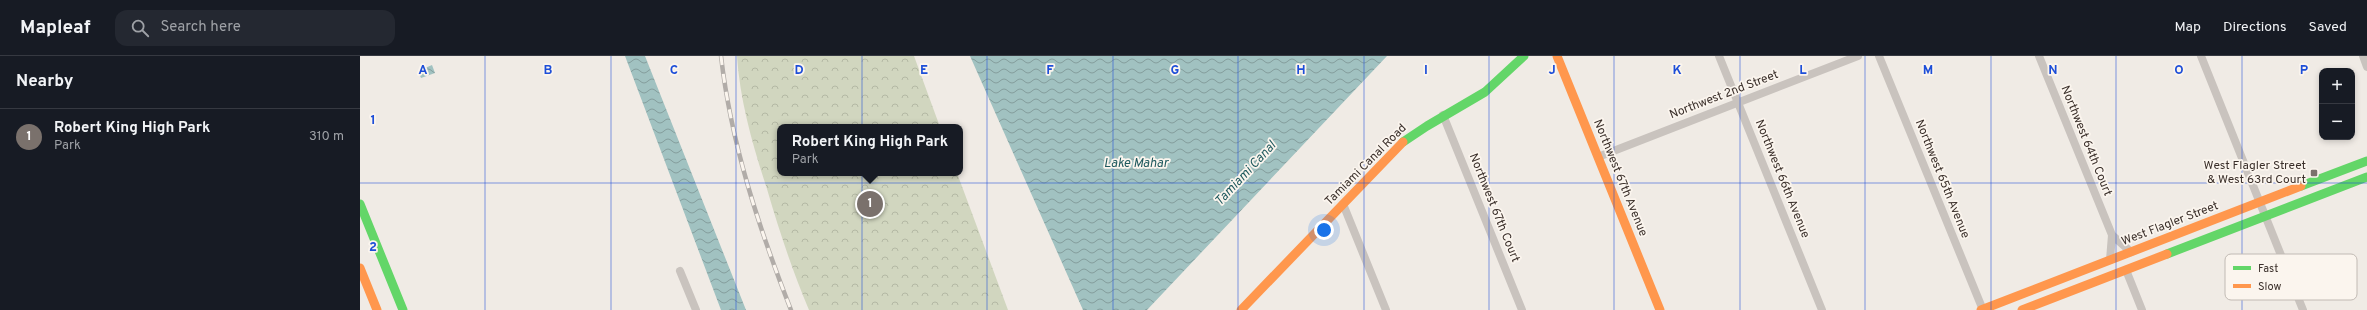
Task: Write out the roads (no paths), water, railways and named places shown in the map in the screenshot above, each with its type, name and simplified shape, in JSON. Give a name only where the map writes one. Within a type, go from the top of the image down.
[{"type":"main road","name":"Tamiami Canal Road","points":[[1246,308],[1402,143],[1423,126],[1470,103],[1491,89],[1524,56]]},
{"type":"main road","name":"Northwest 67th Avenue","points":[[1557,56],[1660,310]]},
{"type":"main road","name":"West Flagler Street","points":[[1982,310],[2367,161]]},
{"type":"main road","points":[[2022,310],[2367,177]]},
{"type":"main road","points":[[360,204],[403,310]]},
{"type":"main road","points":[[360,268],[377,310]]},
{"type":"street","name":"Northwest 66th Avenue","points":[[1719,56],[1822,310]]},
{"type":"street","name":"Northwest 2nd Street","points":[[1598,157],[1858,56]]},
{"type":"street","name":"Northwest 65th Avenue","points":[[1879,56],[1982,310]]},
{"type":"street","name":"Northwest 64th Court","points":[[2039,56],[2112,235],[2131,252]]},
{"type":"street","points":[[2201,56],[2280,254]]},
{"type":"street","points":[[2363,56],[2367,67]]},
{"type":"street","name":"Northwest 67th Court","points":[[1443,115],[1522,310]]},
{"type":"street","points":[[1343,204],[1386,310]]},
{"type":"street","name":"Northwest 64th Court","points":[[2110,260],[2112,235]]},
{"type":"street","points":[[2126,270],[2142,310]]},
{"type":"street","points":[[680,271],[696,310]]},
{"type":"street","points":[[2299,300],[2303,310]]},
{"type":"water","points":[[625,56],[645,56],[746,310],[721,310]]},
{"type":"water","name":"Lake Mahar","points":[[970,56],[1387,56],[1147,310],[1083,310]]},
{"type":"water","points":[[432,65],[435,73],[421,78],[418,71]]},
{"type":"railway","points":[[721,56],[739,153],[757,217],[791,310]]},
{"type":"place","name":"West Flagler Street & West 63rd Court","points":[[2314,173]]},
{"type":"place","name":"Robert King High Park","points":[[870,204]]},
{"type":"water label","name":"Tamiami Canal","points":[[1246,174]]}]
